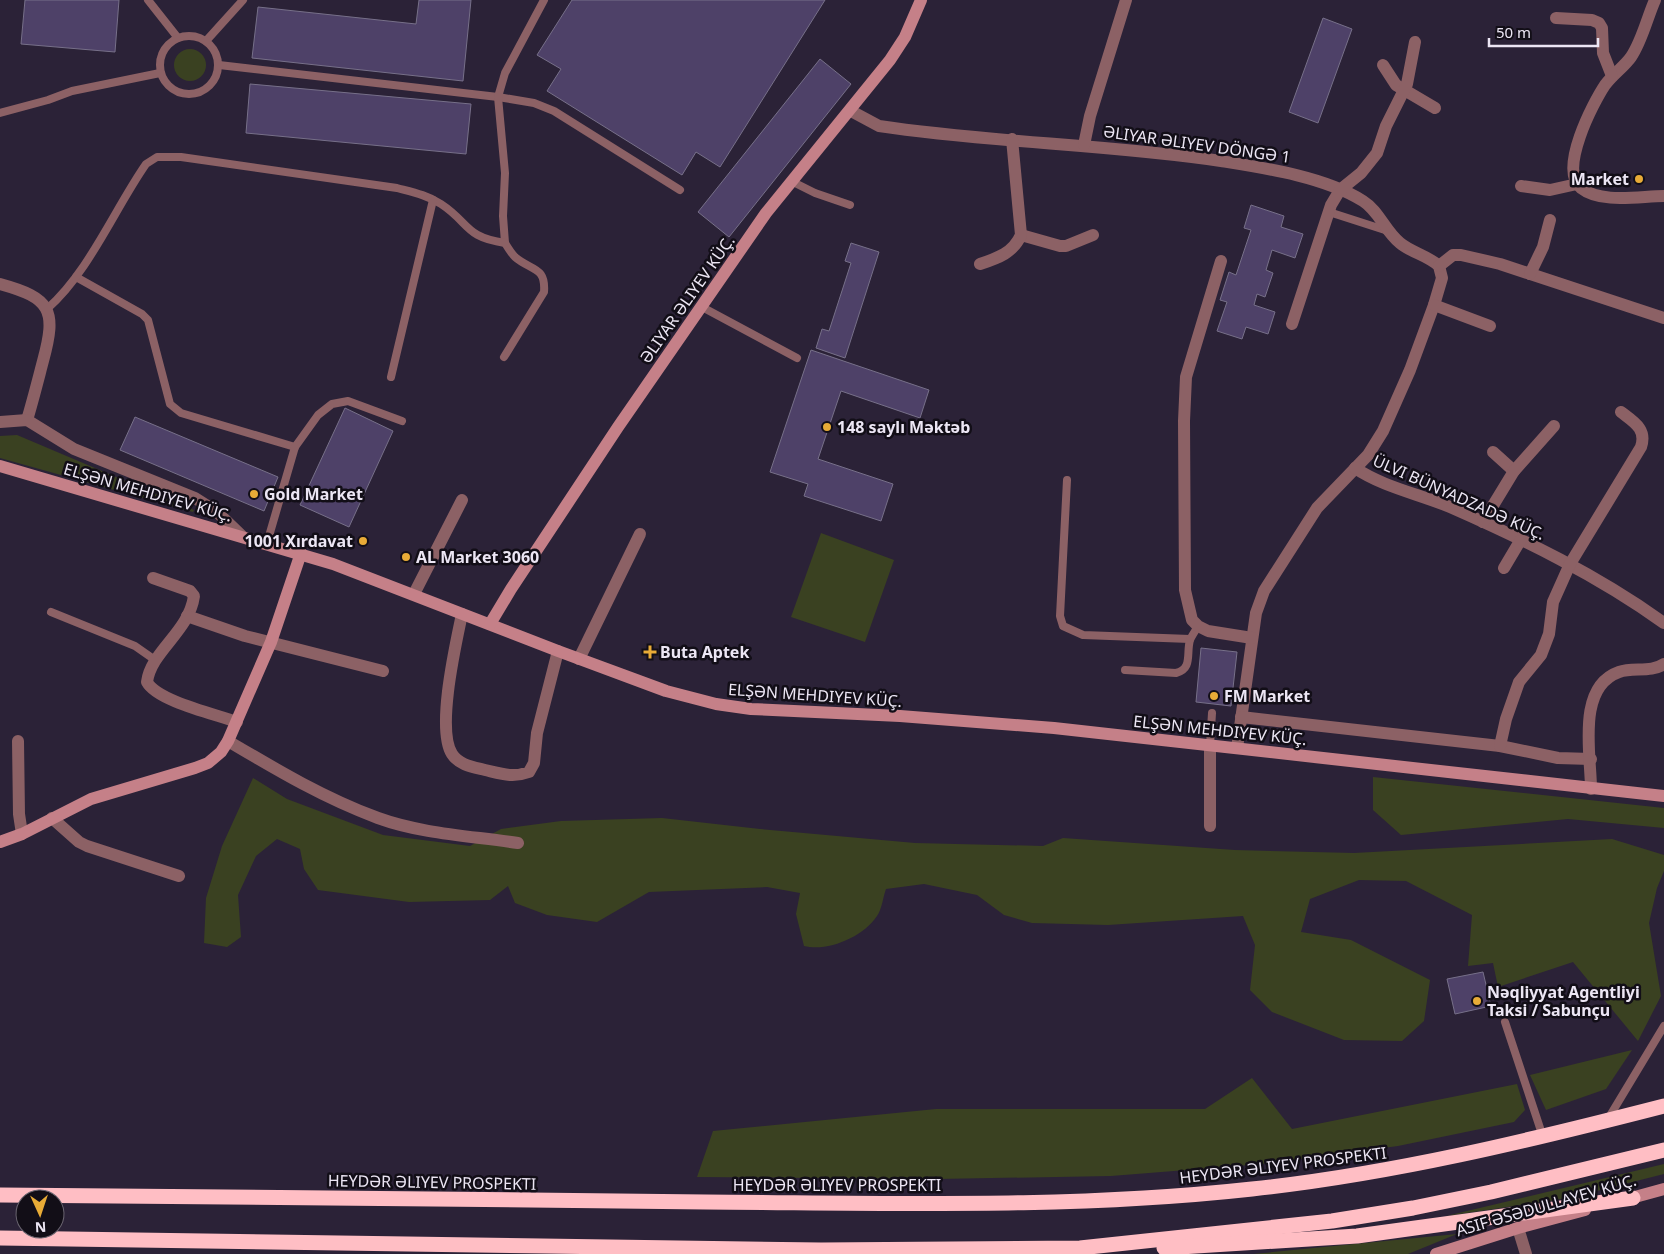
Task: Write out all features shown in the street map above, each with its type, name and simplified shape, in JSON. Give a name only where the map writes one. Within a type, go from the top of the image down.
[{"type":"highway","name":"HEYDƏR ƏLIYEV PROSPEKTI","points":[[0,1195],[896,1203],[1089,1201],[1255,1189],[1324,1180],[1408,1166],[1543,1137],[1664,1106]]},
{"type":"highway","points":[[1073,1250],[1332,1221],[1413,1208],[1491,1192],[1664,1150]]},
{"type":"highway","points":[[0,1238],[821,1250],[1167,1248],[1357,1236],[1633,1198]]},
{"type":"main road","name":"ƏLIYAR ƏLIYEV KÜÇ.","points":[[490,624],[618,427],[766,213],[851,112],[895,52],[913,21],[921,0]]},
{"type":"main road","name":"ELŞƏN MEHDIYEV KÜÇ.","points":[[1,469],[301,553],[414,594],[579,659],[688,698],[742,708],[1006,724],[1664,796]]},
{"type":"main road","points":[[0,842],[22,834],[91,799],[208,763],[221,752],[237,722],[271,642],[301,553]]},
{"type":"main road","name":"ASIF ƏSƏDULLAYEV KÜÇ.","points":[[1436,1254],[1518,1228],[1664,1189]]},
{"type":"street","points":[[1084,144],[1090,116],[1126,0]]},
{"type":"street","points":[[1655,0],[1632,55],[1612,76],[1600,93],[1581,132],[1574,166],[1577,184],[1589,193],[1601,196],[1664,196]]},
{"type":"street","points":[[1556,18],[1592,20],[1598,23],[1602,28],[1604,53],[1612,76]]},
{"type":"street","points":[[1292,324],[1328,212],[1340,190],[1370,164],[1404,90],[1410,72],[1415,42]]},
{"type":"street","points":[[1383,65],[1390,78],[1404,90],[1435,108]]},
{"type":"street","name":"ƏLIYAR ƏLIYEV DÖNGƏ 1","points":[[851,112],[879,126],[1084,144],[1265,168],[1340,190],[1370,206],[1390,232],[1407,248],[1433,260],[1439,266]]},
{"type":"street","points":[[980,264],[1006,254],[1016,245],[1021,235],[1012,139]]},
{"type":"street","points":[[1521,186],[1550,190],[1577,184]]},
{"type":"street","points":[[1530,274],[1543,247],[1550,220]]},
{"type":"street","points":[[1021,235],[1060,246],[1066,246],[1093,235]]},
{"type":"street","points":[[1355,468],[1368,455],[1383,431],[1410,370],[1434,305],[1442,278],[1439,266],[1452,255],[1461,255],[1530,274],[1664,318]]},
{"type":"street","points":[[1220,261],[1190,359],[1184,396],[1185,590],[1192,620],[1198,626],[1208,631],[1252,638]]},
{"type":"street","points":[[0,284],[31,294],[47,309],[51,319],[50,335],[27,420]]},
{"type":"street","points":[[1434,305],[1490,326]]},
{"type":"street","points":[[1500,746],[1506,719],[1519,682],[1541,655],[1549,634],[1553,602],[1570,564],[1641,447],[1642,432],[1638,425],[1621,412]]},
{"type":"street","points":[[0,422],[27,420],[74,449],[195,498],[217,512],[242,536]]},
{"type":"street","points":[[1483,522],[1514,471],[1554,426]]},
{"type":"street","points":[[1493,452],[1514,471]]},
{"type":"street","name":"ÜLVI BÜNYADZADƏ KÜÇ.","points":[[1237,748],[1256,613],[1273,573],[1316,508],[1355,468],[1375,480],[1413,492],[1483,522],[1570,564],[1616,590],[1664,623]]},
{"type":"street","points":[[414,594],[462,500]]},
{"type":"street","points":[[579,659],[640,534]]},
{"type":"street","points":[[1504,568],[1520,541]]},
{"type":"street","points":[[153,578],[190,591],[194,596],[187,616],[172,641],[155,660],[146,682],[150,689],[163,696],[237,722]]},
{"type":"street","points":[[462,614],[451,675],[446,737],[452,754],[462,764],[508,776],[518,776],[529,772],[534,763],[537,733],[558,651]]},
{"type":"street","points":[[187,616],[271,642],[383,671]]},
{"type":"street","points":[[1591,789],[1588,724],[1596,694],[1603,683],[1620,672],[1647,669],[1664,664]]},
{"type":"street","points":[[1241,717],[1500,746],[1558,758],[1591,759]]},
{"type":"street","points":[[228,740],[306,788],[379,818],[413,828],[518,843]]},
{"type":"street","points":[[18,741],[19,814],[22,834]]},
{"type":"street","points":[[1210,745],[1210,826]]},
{"type":"street","points":[[52,818],[79,842],[87,846],[179,876]]},
{"type":"street","points":[[1518,1228],[1526,1254]]},
{"type":"lane","points":[[148,0],[178,38]]},
{"type":"lane","points":[[206,41],[243,0]]},
{"type":"lane","points":[[504,357],[544,292],[545,281],[540,272],[515,257],[505,243],[503,216],[504,173],[498,97],[505,73],[543,1]]},
{"type":"lane","points":[[192,36],[206,41],[215,51],[219,65],[215,79],[206,90],[193,95],[178,93],[167,85],[160,73],[160,58],[166,46],[178,38],[192,36]]},
{"type":"lane","points":[[219,65],[498,97],[534,103],[554,111],[680,190]]},
{"type":"lane","points":[[0,112],[48,100],[72,91],[160,73]]},
{"type":"lane","points":[[47,309],[76,278],[146,164],[157,158],[199,159],[397,188],[422,194],[442,204],[468,231],[486,241],[505,243]]},
{"type":"lane","points":[[791,181],[815,193],[850,205]]},
{"type":"lane","points":[[391,377],[434,200]]},
{"type":"lane","points":[[1328,212],[1390,232]]},
{"type":"lane","points":[[76,278],[142,314],[148,320],[170,404],[181,413],[295,447]]},
{"type":"lane","points":[[702,307],[797,358]]},
{"type":"lane","points":[[267,543],[295,447],[318,415],[332,404],[348,401],[402,421]]},
{"type":"lane","points":[[1067,480],[1060,616],[1063,626],[1083,636],[1190,640]]},
{"type":"lane","points":[[51,612],[134,646],[155,660]]},
{"type":"lane","points":[[1125,670],[1176,674],[1184,672],[1190,640],[1198,626]]},
{"type":"lane","points":[[1210,745],[1212,713]]},
{"type":"lane","points":[[1505,1022],[1543,1137]]},
{"type":"lane","points":[[1607,1121],[1664,1026]]},
{"type":"green space","points":[[190,49],[196,50],[201,54],[205,59],[205,71],[201,76],[196,80],[190,81],[184,80],[179,76],[175,71],[174,65],[175,59],[179,54],[184,50]]},
{"type":"green space","points":[[17,435],[194,510],[193,512],[0,458],[0,436]]},
{"type":"green space","points":[[821,533],[894,560],[865,642],[791,617]]},
{"type":"green space","points":[[1373,777],[1664,808],[1664,828],[1568,819],[1401,835],[1373,810]]},
{"type":"green space","points":[[253,778],[287,799],[383,835],[470,846],[501,829],[561,821],[662,818],[915,843],[1043,846],[1063,838],[1235,850],[1354,853],[1612,839],[1664,855],[1664,871],[1657,888],[1649,923],[1661,996],[1638,1041],[1573,962],[1498,987],[1493,963],[1468,966],[1472,915],[1406,881],[1359,880],[1310,899],[1301,932],[1351,940],[1430,980],[1424,1021],[1402,1041],[1344,1040],[1272,1012],[1250,990],[1255,945],[1243,916],[1108,925],[1032,923],[1004,915],[977,895],[924,884],[886,889],[879,913],[871,924],[854,936],[834,945],[813,947],[804,946],[796,914],[800,893],[767,887],[649,892],[597,922],[547,915],[515,903],[508,886],[490,900],[409,902],[318,890],[304,869],[300,849],[277,839],[256,856],[238,895],[241,937],[227,947],[204,943],[206,898],[222,846]]},
{"type":"green space","points":[[1632,1050],[1606,1089],[1546,1110],[1530,1075]]},
{"type":"green space","points":[[1252,1078],[1292,1129],[1517,1084],[1525,1110],[1514,1122],[1398,1146],[1262,1164],[1111,1176],[937,1179],[697,1177],[713,1131],[936,1109],[1205,1109]]},
{"type":"green space","points":[[1664,1164],[1664,1174],[1569,1198],[1446,1216]]},
{"type":"green space","points":[[1457,1234],[1408,1254],[1253,1254]]},
{"type":"building","points":[[25,0],[119,0],[115,52],[21,44]]},
{"type":"building","points":[[419,0],[471,0],[463,81],[252,58],[258,7],[416,24]]},
{"type":"building","points":[[572,0],[825,0],[720,167],[696,152],[682,175],[547,91],[561,69],[537,55]]},
{"type":"building","points":[[1323,18],[1352,29],[1318,123],[1289,112]]},
{"type":"building","points":[[820,59],[851,84],[729,237],[698,212]]},
{"type":"building","points":[[250,84],[471,104],[466,154],[246,133]]},
{"type":"building","points":[[1251,205],[1284,216],[1281,227],[1303,234],[1295,258],[1272,250],[1266,270],[1273,273],[1265,297],[1257,294],[1254,305],[1275,312],[1268,334],[1246,327],[1242,339],[1217,331],[1227,302],[1220,300],[1229,272],[1236,275],[1251,230],[1244,228]]},
{"type":"building","points":[[851,243],[879,252],[845,358],[816,348],[822,329],[829,331],[851,263],[845,261]]},
{"type":"building","points":[[811,350],[929,390],[920,418],[841,391],[818,459],[893,484],[881,521],[804,496],[808,484],[770,472]]},
{"type":"building","points":[[345,408],[393,431],[349,527],[300,505]]},
{"type":"building","points":[[135,417],[278,477],[264,511],[120,450]]},
{"type":"building","points":[[1201,648],[1237,652],[1231,706],[1196,702]]},
{"type":"building","points":[[1483,972],[1491,1006],[1455,1014],[1447,979]]},
{"type":"place","name":"Market","points":[[1639,179]]},
{"type":"place","name":"148 saylı Məktəb","points":[[827,427]]},
{"type":"place","name":"Gold Market","points":[[254,494]]},
{"type":"place","name":"1001 Xırdavat","points":[[363,541]]},
{"type":"place","name":"AL Market 3060","points":[[406,557]]},
{"type":"place","name":"Buta Aptek","points":[[650,652]]},
{"type":"place","name":"FM Market","points":[[1214,696]]},
{"type":"place","name":"Nəqliyyat Agentliyi Taksi / Sabunçu","points":[[1477,1001]]}]
